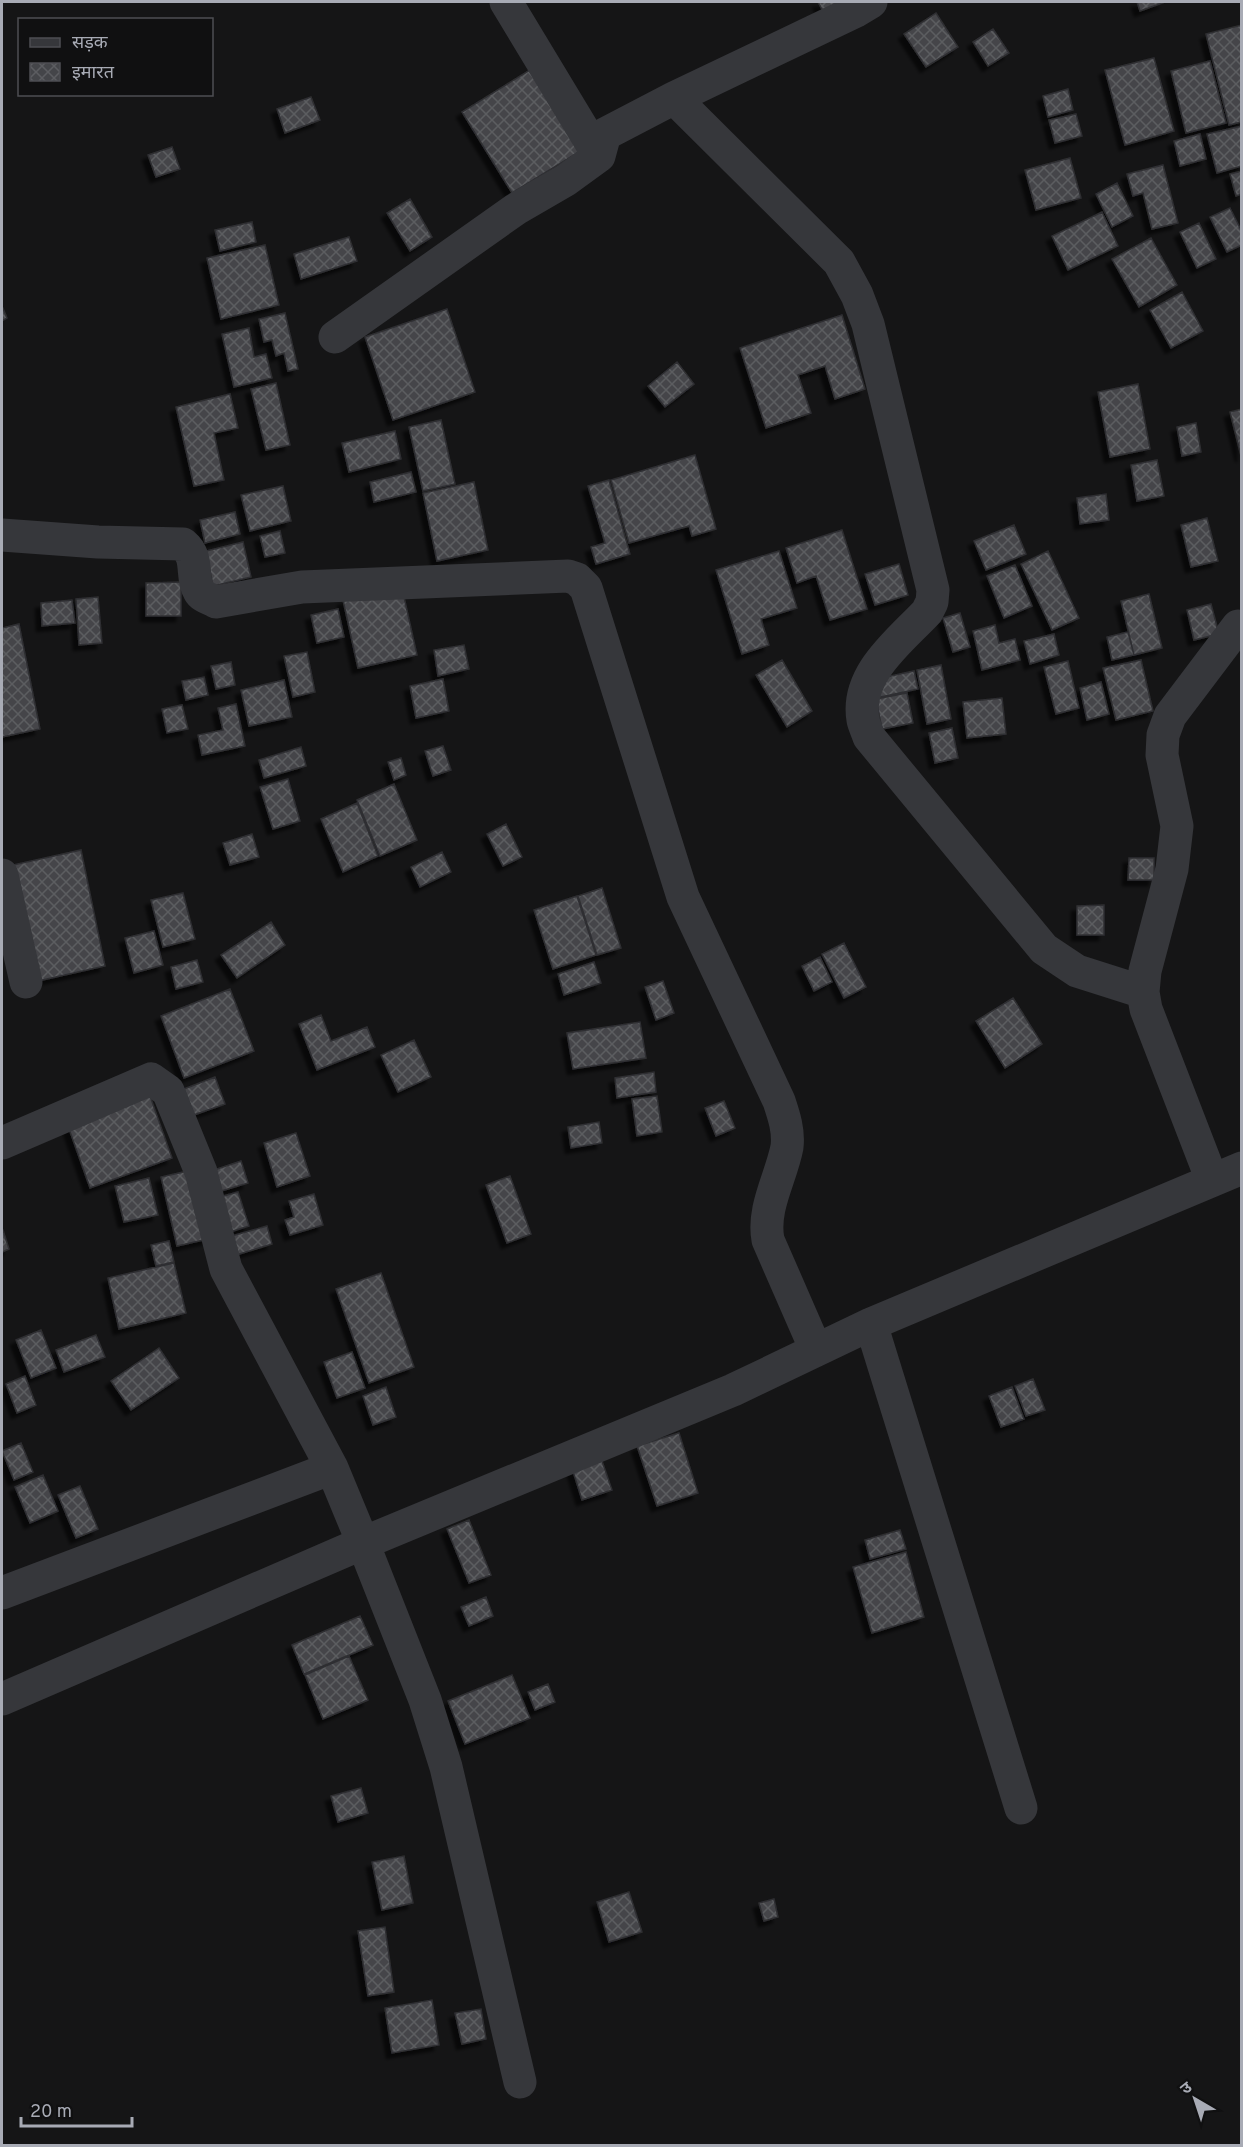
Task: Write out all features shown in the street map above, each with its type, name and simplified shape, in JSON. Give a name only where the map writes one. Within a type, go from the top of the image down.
[{"type":"street","points":[[506,2],[599,156]]},
{"type":"street","points":[[335,337],[516,209],[566,180],[599,156],[605,134],[871,2]]},
{"type":"street","points":[[674,98],[839,262],[857,295],[868,324],[933,590],[932,602],[927,612],[878,663],[868,683],[863,702],[863,720],[869,737],[1044,949],[1077,971],[1143,992]]},
{"type":"street","points":[[2,535],[98,542],[183,544],[192,554],[199,591],[216,602],[302,586],[568,576],[577,579],[586,588],[683,897],[779,1101],[786,1122],[787,1147],[767,1218],[766,1231],[816,1350]]},
{"type":"street","points":[[2,1700],[363,1543],[733,1390],[872,1324],[1227,1174],[1146,1009],[1143,992],[1145,970],[1176,851],[1177,826],[1162,755],[1163,735],[1170,716],[1239,626]]},
{"type":"street","points":[[2,875],[8,934],[26,982]]},
{"type":"street","points":[[2,1143],[151,1079],[168,1091],[201,1172],[226,1269],[332,1468],[437,1737],[520,2082]]},
{"type":"street","points":[[872,1324],[1021,1808]]},
{"type":"street","points":[[2,1593],[332,1468]]},
{"type":"building","points":[[818,2],[851,2],[825,15]]},
{"type":"building","points":[[1137,2],[1165,2],[1140,11]]},
{"type":"building","points":[[936,13],[958,47],[926,67],[904,34]]},
{"type":"building","points":[[1242,25],[1242,122],[1229,125],[1206,34]]},
{"type":"building","points":[[993,29],[1009,53],[988,66],[973,42]]},
{"type":"building","points":[[1154,58],[1174,131],[1125,145],[1105,70]]},
{"type":"building","points":[[1210,61],[1226,123],[1186,133],[1171,71]]},
{"type":"building","points":[[533,68],[584,149],[512,193],[462,112]]},
{"type":"building","points":[[1068,89],[1073,110],[1048,117],[1043,96]]},
{"type":"building","points":[[311,97],[320,120],[285,133],[277,109]]},
{"type":"building","points":[[1076,114],[1082,136],[1055,143],[1049,120]]},
{"type":"building","points":[[1242,126],[1242,166],[1217,173],[1207,134]]},
{"type":"building","points":[[1200,134],[1206,159],[1180,166],[1174,141]]},
{"type":"building","points":[[172,147],[180,169],[156,177],[148,155]]},
{"type":"building","points":[[1070,158],[1081,198],[1036,210],[1025,170]]},
{"type":"building","points":[[1163,165],[1178,223],[1152,229],[1143,193],[1133,196],[1127,174]]},
{"type":"building","points":[[1242,171],[1242,194],[1236,196],[1230,174]]},
{"type":"building","points":[[1117,183],[1133,216],[1112,227],[1096,194]]},
{"type":"building","points":[[410,199],[432,237],[410,251],[387,213]]},
{"type":"building","points":[[1230,208],[1242,232],[1242,245],[1227,252],[1210,217]]},
{"type":"building","points":[[1102,212],[1118,246],[1068,270],[1052,236]]},
{"type":"building","points":[[252,222],[256,242],[220,251],[215,230]]},
{"type":"building","points":[[1199,223],[1216,259],[1197,268],[1180,232]]},
{"type":"building","points":[[349,237],[357,261],[301,279],[294,254]]},
{"type":"building","points":[[1151,238],[1177,285],[1139,307],[1112,259]]},
{"type":"building","points":[[265,245],[279,305],[221,319],[207,258]]},
{"type":"building","points":[[1182,292],[1203,331],[1171,348],[1150,310]]},
{"type":"building","points":[[2,306],[7,318],[2,321]]},
{"type":"building","points":[[447,309],[475,392],[393,420],[365,337]]},
{"type":"building","points":[[285,313],[298,369],[288,371],[284,353],[276,356],[272,340],[264,342],[259,319]]},
{"type":"building","points":[[842,315],[865,389],[835,399],[825,366],[798,375],[811,413],[766,428],[740,348]]},
{"type":"building","points":[[249,328],[254,357],[266,354],[272,378],[234,387],[222,334]]},
{"type":"building","points":[[677,362],[694,384],[665,407],[648,386]]},
{"type":"building","points":[[276,383],[290,445],[266,450],[251,389]]},
{"type":"building","points":[[1138,384],[1150,449],[1110,457],[1098,392]]},
{"type":"building","points":[[230,394],[238,428],[214,433],[224,480],[194,486],[176,407]]},
{"type":"building","points":[[1242,409],[1242,456],[1241,456],[1230,412]]},
{"type":"building","points":[[441,420],[455,484],[423,491],[409,427]]},
{"type":"building","points":[[1196,423],[1201,452],[1182,456],[1177,427]]},
{"type":"building","points":[[395,431],[401,459],[349,472],[342,443]]},
{"type":"building","points":[[695,455],[716,529],[692,536],[689,526],[629,543],[611,480]]},
{"type":"building","points":[[1157,460],[1164,496],[1137,501],[1131,465]]},
{"type":"building","points":[[411,472],[416,492],[374,502],[370,482]]},
{"type":"building","points":[[609,480],[630,554],[596,564],[591,547],[605,543],[588,486]]},
{"type":"building","points":[[474,482],[488,550],[437,561],[423,493]]},
{"type":"building","points":[[283,486],[291,521],[250,531],[241,495]]},
{"type":"building","points":[[1106,494],[1109,520],[1080,524],[1077,498]]},
{"type":"building","points":[[235,512],[240,534],[205,543],[200,520]]},
{"type":"building","points":[[1207,518],[1218,561],[1191,567],[1181,525]]},
{"type":"building","points":[[1014,525],[1026,554],[986,570],[974,541]]},
{"type":"building","points":[[842,530],[867,609],[830,620],[816,576],[797,583],[786,548]]},
{"type":"building","points":[[280,531],[285,553],[265,557],[260,536]]},
{"type":"building","points":[[243,542],[251,577],[213,586],[206,551]]},
{"type":"building","points":[[779,551],[797,608],[761,619],[769,645],[742,654],[716,570]]},
{"type":"building","points":[[1048,551],[1079,618],[1052,630],[1021,564]]},
{"type":"building","points":[[899,564],[908,595],[875,605],[865,574]]},
{"type":"building","points":[[1015,565],[1032,606],[1004,618],[987,576]]},
{"type":"building","points":[[181,582],[181,616],[146,616],[146,583]]},
{"type":"building","points":[[402,588],[417,655],[358,668],[343,600]]},
{"type":"building","points":[[1149,594],[1162,648],[1134,655],[1121,601]]},
{"type":"building","points":[[98,597],[102,643],[79,645],[76,599]]},
{"type":"building","points":[[72,600],[75,623],[42,626],[41,603]]},
{"type":"building","points":[[1211,604],[1219,634],[1194,640],[1187,610]]},
{"type":"building","points":[[338,609],[344,637],[317,643],[311,615]]},
{"type":"building","points":[[960,613],[970,647],[953,652],[943,618]]},
{"type":"building","points":[[19,624],[40,729],[2,737],[2,628]]},
{"type":"building","points":[[995,625],[999,643],[1015,639],[1020,660],[982,670],[973,631]]},
{"type":"building","points":[[1128,632],[1134,655],[1112,660],[1107,637]]},
{"type":"building","points":[[1054,634],[1059,655],[1030,664],[1024,641]]},
{"type":"building","points":[[464,645],[469,669],[438,676],[434,650]]},
{"type":"building","points":[[307,652],[315,692],[293,697],[284,656]]},
{"type":"building","points":[[782,660],[812,711],[787,727],[756,675]]},
{"type":"building","points":[[1141,660],[1153,711],[1116,720],[1103,668]]},
{"type":"building","points":[[1068,661],[1079,708],[1056,714],[1044,667]]},
{"type":"building","points":[[231,662],[235,685],[216,689],[211,666]]},
{"type":"building","points":[[941,665],[951,719],[927,724],[917,670]]},
{"type":"building","points":[[914,671],[918,689],[876,698],[872,680]]},
{"type":"building","points":[[204,677],[208,695],[186,700],[182,681]]},
{"type":"building","points":[[443,679],[449,711],[416,718],[410,686]]},
{"type":"building","points":[[284,680],[292,717],[249,726],[241,690]]},
{"type":"building","points":[[1101,682],[1109,714],[1087,720],[1080,688]]},
{"type":"building","points":[[907,693],[913,723],[882,729],[876,699]]},
{"type":"building","points":[[1002,698],[1006,734],[967,738],[963,702]]},
{"type":"building","points":[[236,704],[245,746],[202,755],[198,735],[223,730],[218,708]]},
{"type":"building","points":[[182,705],[188,729],[167,733],[162,709]]},
{"type":"building","points":[[952,728],[958,758],[935,763],[929,733]]},
{"type":"building","points":[[443,746],[451,770],[433,776],[425,751]]},
{"type":"building","points":[[301,747],[306,766],[264,778],[259,760]]},
{"type":"building","points":[[401,758],[406,775],[394,780],[388,762]]},
{"type":"building","points":[[288,779],[300,821],[273,829],[260,787]]},
{"type":"building","points":[[394,784],[417,840],[380,856],[357,800]]},
{"type":"building","points":[[357,803],[378,856],[343,872],[321,819]]},
{"type":"building","points":[[506,824],[522,857],[503,866],[487,834]]},
{"type":"building","points":[[252,834],[259,857],[230,865],[223,843]]},
{"type":"building","points":[[81,850],[105,966],[29,983],[4,867]]},
{"type":"building","points":[[442,852],[451,872],[420,887],[411,867]]},
{"type":"building","points":[[1129,858],[1154,858],[1154,880],[1128,880]]},
{"type":"building","points":[[602,888],[621,948],[597,955],[578,896]]},
{"type":"building","points":[[183,893],[195,939],[163,947],[151,900]]},
{"type":"building","points":[[577,896],[596,955],[553,969],[534,910]]},
{"type":"building","points":[[1104,905],[1104,935],[1077,935],[1077,906]]},
{"type":"building","points":[[271,922],[285,945],[237,978],[221,955]]},
{"type":"building","points":[[154,931],[163,965],[134,973],[125,938]]},
{"type":"building","points":[[844,943],[866,987],[844,998],[822,954]]},
{"type":"building","points":[[820,957],[832,982],[814,991],[802,966]]},
{"type":"building","points":[[197,960],[203,982],[176,989],[171,967]]},
{"type":"building","points":[[594,962],[601,983],[564,995],[558,974]]},
{"type":"building","points":[[663,981],[674,1013],[656,1020],[645,987]]},
{"type":"building","points":[[230,989],[254,1051],[184,1078],[161,1016]]},
{"type":"building","points":[[1013,998],[1042,1044],[1005,1068],[976,1021]]},
{"type":"building","points":[[321,1015],[331,1041],[367,1027],[375,1047],[317,1070],[299,1024]]},
{"type":"building","points":[[640,1022],[646,1058],[573,1069],[567,1033]]},
{"type":"building","points":[[414,1040],[431,1077],[398,1092],[381,1055]]},
{"type":"building","points":[[654,1072],[656,1092],[617,1098],[615,1078]]},
{"type":"building","points":[[215,1077],[225,1104],[194,1115],[184,1089]]},
{"type":"building","points":[[150,1096],[172,1158],[90,1188],[68,1126]]},
{"type":"building","points":[[657,1096],[662,1132],[637,1136],[632,1099]]},
{"type":"building","points":[[724,1101],[735,1128],[716,1136],[705,1108]]},
{"type":"building","points":[[599,1122],[602,1143],[571,1148],[568,1127]]},
{"type":"building","points":[[296,1133],[310,1176],[277,1187],[264,1143]]},
{"type":"building","points":[[241,1161],[248,1183],[218,1192],[211,1171]]},
{"type":"building","points":[[192,1170],[208,1239],[177,1246],[161,1177]]},
{"type":"building","points":[[510,1176],[531,1234],[507,1243],[486,1185]]},
{"type":"building","points":[[149,1178],[158,1215],[124,1222],[115,1186]]},
{"type":"building","points":[[238,1192],[249,1226],[227,1233],[216,1198]]},
{"type":"building","points":[[314,1194],[323,1225],[290,1235],[285,1220],[294,1217],[289,1201]]},
{"type":"building","points":[[267,1226],[272,1244],[233,1256],[228,1237]]},
{"type":"building","points":[[2,1230],[9,1249],[2,1252]]},
{"type":"building","points":[[169,1241],[174,1262],[156,1266],[151,1245]]},
{"type":"building","points":[[174,1263],[186,1313],[119,1329],[108,1278]]},
{"type":"building","points":[[381,1273],[414,1367],[369,1383],[336,1289]]},
{"type":"building","points":[[41,1330],[56,1368],[31,1378],[16,1340]]},
{"type":"building","points":[[96,1335],[105,1357],[64,1372],[56,1350]]},
{"type":"building","points":[[159,1348],[179,1378],[131,1410],[111,1381]]},
{"type":"building","points":[[352,1352],[365,1388],[337,1398],[324,1362]]},
{"type":"building","points":[[25,1376],[36,1405],[17,1413],[6,1384]]},
{"type":"building","points":[[1033,1379],[1045,1410],[1026,1416],[1015,1386]]},
{"type":"building","points":[[386,1387],[396,1417],[373,1425],[363,1396]]},
{"type":"building","points":[[1012,1387],[1024,1419],[1001,1427],[989,1396]]},
{"type":"building","points":[[679,1433],[698,1493],[657,1506],[637,1446]]},
{"type":"building","points":[[21,1443],[33,1472],[14,1480],[2,1451]]},
{"type":"building","points":[[601,1458],[612,1490],[582,1500],[572,1468]]},
{"type":"building","points":[[43,1475],[58,1511],[30,1523],[15,1487]]},
{"type":"building","points":[[80,1486],[98,1529],[76,1538],[58,1495]]},
{"type":"building","points":[[469,1520],[491,1575],[469,1583],[447,1529]]},
{"type":"building","points":[[900,1530],[906,1549],[870,1559],[865,1540]]},
{"type":"building","points":[[906,1552],[924,1617],[872,1633],[853,1567]]},
{"type":"building","points":[[486,1597],[493,1616],[469,1626],[461,1607]]},
{"type":"building","points":[[360,1616],[373,1645],[304,1674],[292,1645]]},
{"type":"building","points":[[349,1656],[368,1700],[323,1719],[305,1675]]},
{"type":"building","points":[[512,1675],[530,1718],[465,1744],[448,1701]]},
{"type":"building","points":[[548,1684],[555,1702],[535,1710],[528,1692]]},
{"type":"building","points":[[361,1788],[368,1813],[338,1822],[331,1796]]},
{"type":"building","points":[[404,1856],[413,1903],[382,1910],[372,1862]]},
{"type":"building","points":[[629,1892],[642,1932],[609,1942],[597,1902]]},
{"type":"building","points":[[774,1899],[778,1917],[764,1921],[759,1903]]},
{"type":"building","points":[[385,1927],[394,1992],[368,1996],[358,1931]]},
{"type":"building","points":[[432,2000],[439,2045],[392,2053],[385,2008]]},
{"type":"building","points":[[481,2009],[486,2039],[462,2044],[455,2013]]}]
